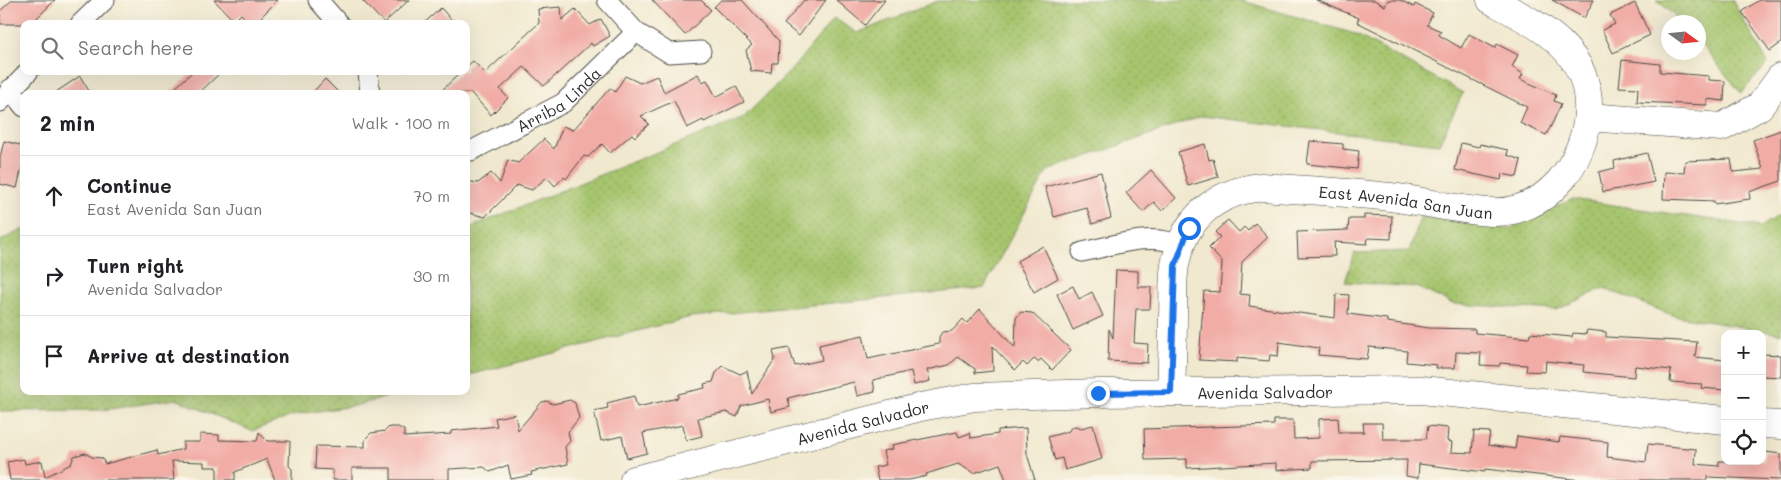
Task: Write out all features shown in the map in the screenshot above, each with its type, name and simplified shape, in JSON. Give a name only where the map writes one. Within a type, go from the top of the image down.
[{"type":"street","points":[[84,20],[105,0]]},
{"type":"street","points":[[318,0],[336,20]]},
{"type":"street","points":[[607,0],[636,32],[669,53],[701,51]]},
{"type":"street","name":"East Avenida San Juan","points":[[1171,392],[1175,266],[1189,228],[1200,213],[1218,199],[1242,189],[1262,187],[1388,197],[1492,212],[1518,209],[1535,202],[1562,181],[1579,151],[1588,117],[1584,81],[1578,65],[1564,46],[1534,23],[1491,0]]},
{"type":"street","name":"Arriba Linda","points":[[471,150],[563,103],[636,32]]},
{"type":"street","points":[[20,104],[5,96],[25,75]]},
{"type":"street","points":[[368,75],[370,90]]},
{"type":"street","points":[[1588,117],[1722,127],[1760,106],[1781,78]]},
{"type":"street","points":[[1082,252],[1143,240],[1168,240],[1181,246]]},
{"type":"street","name":"Avenida Salvador","points":[[634,480],[921,407],[974,397],[1171,392],[1421,390],[1721,420]]},
{"type":"street","points":[[1766,424],[1781,426]]},
{"type":"green space","points":[[1239,0],[1355,34],[1463,93],[1439,144],[1202,116],[1047,171],[984,288],[691,317],[470,375],[470,227],[744,117],[791,70],[834,18],[857,33],[938,1]]},
{"type":"green space","points":[[1656,0],[1732,0],[1768,63],[1741,93],[1706,50],[1706,15],[1674,15]]},
{"type":"green space","points":[[1573,199],[1761,227],[1781,214],[1781,334],[1672,315],[1604,288],[1556,310],[1453,304],[1416,287],[1345,282],[1354,253],[1409,251],[1421,216],[1509,229]]},
{"type":"green space","points":[[20,231],[20,395],[234,395],[237,397],[253,395],[395,395],[354,406],[297,414],[252,431],[176,399],[103,410],[0,411],[0,241]]},
{"type":"building","points":[[12,0],[55,0],[35,20],[20,20],[20,24],[0,24],[0,11]]},
{"type":"building","points":[[214,0],[278,0],[258,20],[246,20],[241,14],[233,20]]},
{"type":"building","points":[[362,0],[409,0],[387,20],[381,20]]},
{"type":"building","points":[[652,0],[701,0],[711,10],[685,35]]},
{"type":"building","points":[[721,0],[742,0],[779,41],[778,63],[772,63],[771,73],[751,71],[746,50],[752,45],[714,7]]},
{"type":"building","points":[[804,0],[826,0],[799,36],[784,24]]},
{"type":"building","points":[[836,0],[885,0],[865,25]]},
{"type":"building","points":[[1316,0],[1374,0],[1385,6],[1388,0],[1400,0],[1414,7],[1415,4],[1433,13],[1427,25],[1441,31],[1439,35],[1461,48],[1469,34],[1495,48],[1497,44],[1518,55],[1512,67],[1523,74],[1520,79],[1556,95],[1554,101],[1561,104],[1546,135],[1520,123],[1527,107],[1357,22],[1359,18]]},
{"type":"building","points":[[1552,0],[1594,0],[1584,18]]},
{"type":"building","points":[[1759,0],[1781,0],[1781,43],[1770,51],[1742,12]]},
{"type":"building","points":[[1635,3],[1650,35],[1613,53],[1602,30],[1615,24],[1610,15]]},
{"type":"building","points":[[561,7],[562,20],[575,9],[590,25],[601,19],[610,36],[593,46],[591,43],[544,86],[524,67],[500,89],[508,98],[491,115],[470,93],[470,90],[442,90],[458,75],[470,75],[470,64],[473,61],[485,73],[539,23],[538,9]]},
{"type":"building","points":[[441,8],[452,20],[428,20]]},
{"type":"building","points":[[1622,60],[1660,64],[1660,72],[1709,76],[1709,80],[1725,81],[1724,101],[1707,99],[1707,105],[1637,102],[1638,88],[1619,87]]},
{"type":"building","points":[[698,74],[702,82],[707,80],[716,97],[736,86],[744,102],[704,122],[703,120],[687,128],[674,101],[641,116],[649,124],[635,137],[632,134],[610,153],[602,144],[588,157],[584,156],[566,179],[564,177],[555,186],[547,177],[532,190],[517,185],[485,217],[470,213],[470,182],[478,183],[491,173],[500,183],[508,160],[518,163],[544,139],[554,149],[563,126],[573,130],[610,88],[615,92],[625,76],[640,83],[657,76],[664,92]]},
{"type":"building","points":[[189,75],[218,75],[202,90],[173,90]]},
{"type":"building","points":[[80,76],[89,90],[59,90]]},
{"type":"building","points":[[325,79],[336,90],[315,90]]},
{"type":"building","points":[[1781,130],[1781,181],[1749,192],[1750,199],[1714,204],[1714,201],[1663,199],[1664,172],[1684,173],[1685,161],[1731,159],[1733,172],[1763,169],[1753,140]]},
{"type":"building","points":[[4,141],[20,145],[20,175],[17,188],[0,184],[0,157]]},
{"type":"building","points":[[1310,141],[1343,144],[1343,149],[1359,151],[1357,169],[1307,164]]},
{"type":"building","points":[[1461,143],[1479,147],[1480,144],[1508,150],[1507,155],[1521,160],[1517,177],[1502,174],[1501,180],[1455,170]]},
{"type":"building","points":[[1205,144],[1209,160],[1213,159],[1218,177],[1188,186],[1178,152]]},
{"type":"building","points":[[1647,153],[1654,182],[1603,192],[1599,172],[1615,168],[1614,161]]},
{"type":"building","points":[[1151,170],[1176,198],[1162,211],[1154,202],[1143,212],[1126,193]]},
{"type":"building","points":[[1101,172],[1111,218],[1092,224],[1087,208],[1054,217],[1045,187]]},
{"type":"building","points":[[1364,215],[1392,216],[1391,239],[1368,238],[1367,244],[1334,242],[1335,256],[1298,257],[1297,232],[1348,230],[1349,219],[1364,219]]},
{"type":"building","points":[[1228,220],[1239,232],[1244,227],[1248,231],[1255,223],[1268,237],[1242,262],[1240,294],[1250,295],[1249,306],[1335,318],[1336,294],[1349,295],[1348,314],[1387,319],[1387,322],[1429,328],[1475,329],[1475,333],[1529,338],[1530,333],[1572,337],[1573,333],[1586,334],[1587,330],[1606,332],[1606,337],[1697,342],[1695,357],[1721,360],[1721,390],[1701,388],[1702,384],[1670,382],[1671,370],[1635,366],[1634,377],[1583,372],[1584,365],[1546,361],[1545,372],[1526,371],[1527,365],[1500,363],[1499,366],[1480,365],[1481,353],[1456,352],[1455,368],[1436,368],[1437,365],[1406,362],[1407,351],[1369,347],[1367,359],[1318,355],[1319,348],[1279,342],[1278,356],[1270,355],[1269,361],[1237,358],[1237,362],[1199,360],[1204,291],[1220,292],[1222,262],[1209,248],[1220,237],[1215,232]]},
{"type":"building","points":[[1043,246],[1058,278],[1034,292],[1017,261]]},
{"type":"building","points":[[1116,270],[1138,271],[1138,287],[1151,287],[1150,309],[1136,309],[1134,343],[1148,344],[1147,363],[1108,361],[1109,329],[1113,338]]},
{"type":"building","points":[[1073,286],[1079,299],[1092,292],[1103,316],[1073,330],[1057,294]]},
{"type":"building","points":[[980,309],[1015,348],[1016,318],[1021,312],[1032,313],[1071,350],[1052,370],[1041,359],[1038,362],[1034,359],[1027,366],[1023,362],[1015,370],[992,346],[993,371],[975,373],[975,369],[958,357],[949,365],[927,370],[930,381],[914,385],[911,371],[873,380],[875,392],[857,396],[854,382],[788,398],[790,407],[771,412],[768,399],[741,406],[737,417],[726,412],[698,418],[702,436],[686,440],[683,425],[643,433],[647,453],[627,458],[622,436],[601,441],[594,411],[608,408],[607,403],[634,396],[637,407],[678,398],[678,394],[705,388],[704,384],[713,382],[716,373],[723,366],[740,374],[747,371],[752,394],[775,359],[773,351],[789,348],[795,366],[822,360],[819,345],[863,335],[868,359],[939,344],[939,337],[942,332],[952,331],[963,319],[967,323]]},
{"type":"building","points":[[1766,354],[1781,355],[1781,377],[1766,376]]},
{"type":"building","points":[[570,400],[575,403],[579,418],[568,432],[570,441],[565,447],[568,464],[531,472],[532,475],[511,479],[508,465],[490,472],[484,467],[449,469],[449,480],[391,480],[391,468],[352,468],[352,480],[333,480],[333,470],[315,469],[316,446],[365,447],[365,439],[371,433],[385,431],[389,427],[398,427],[404,430],[404,437],[451,434],[451,431],[497,426],[495,418],[515,414],[518,430],[542,402],[547,401],[553,404]]},
{"type":"building","points":[[1338,418],[1339,432],[1364,432],[1363,423],[1382,423],[1383,439],[1426,439],[1428,426],[1448,428],[1447,441],[1452,442],[1451,452],[1472,453],[1474,431],[1490,432],[1488,445],[1515,449],[1517,436],[1559,442],[1560,437],[1608,442],[1607,457],[1646,462],[1648,444],[1696,449],[1695,464],[1719,466],[1719,461],[1721,461],[1721,465],[1766,465],[1766,452],[1781,454],[1781,480],[1707,477],[1707,480],[1581,480],[1485,469],[1485,472],[1419,464],[1418,478],[1406,476],[1407,460],[1312,461],[1312,468],[1276,470],[1276,463],[1187,468],[1187,459],[1145,460],[1144,429],[1274,425],[1274,420],[1293,420],[1294,439],[1319,438],[1319,419]]},
{"type":"building","points":[[1093,425],[1102,459],[1065,470],[1062,458],[1055,460],[1048,437],[1069,431],[1071,427],[1081,428]]},
{"type":"building","points":[[1026,428],[1027,454],[1035,480],[1006,480],[1000,464],[974,473],[958,464],[926,474],[927,476],[909,480],[878,480],[875,467],[886,465],[883,451],[893,449],[892,445],[957,432],[959,437],[970,433],[971,438],[998,434],[998,430]]},
{"type":"building","points":[[259,432],[267,441],[290,441],[289,466],[292,469],[292,480],[275,480],[267,459],[235,472],[235,480],[217,480],[217,467],[204,467],[204,462],[172,461],[174,480],[10,480],[7,462],[24,459],[25,464],[42,461],[45,477],[71,464],[74,456],[85,453],[92,457],[102,458],[105,464],[157,450],[158,455],[183,449],[183,442],[200,442],[200,434],[219,435],[219,440],[257,441]]},
{"type":"route","points":[[1098,393],[1171,392],[1175,266],[1189,228]]}]
